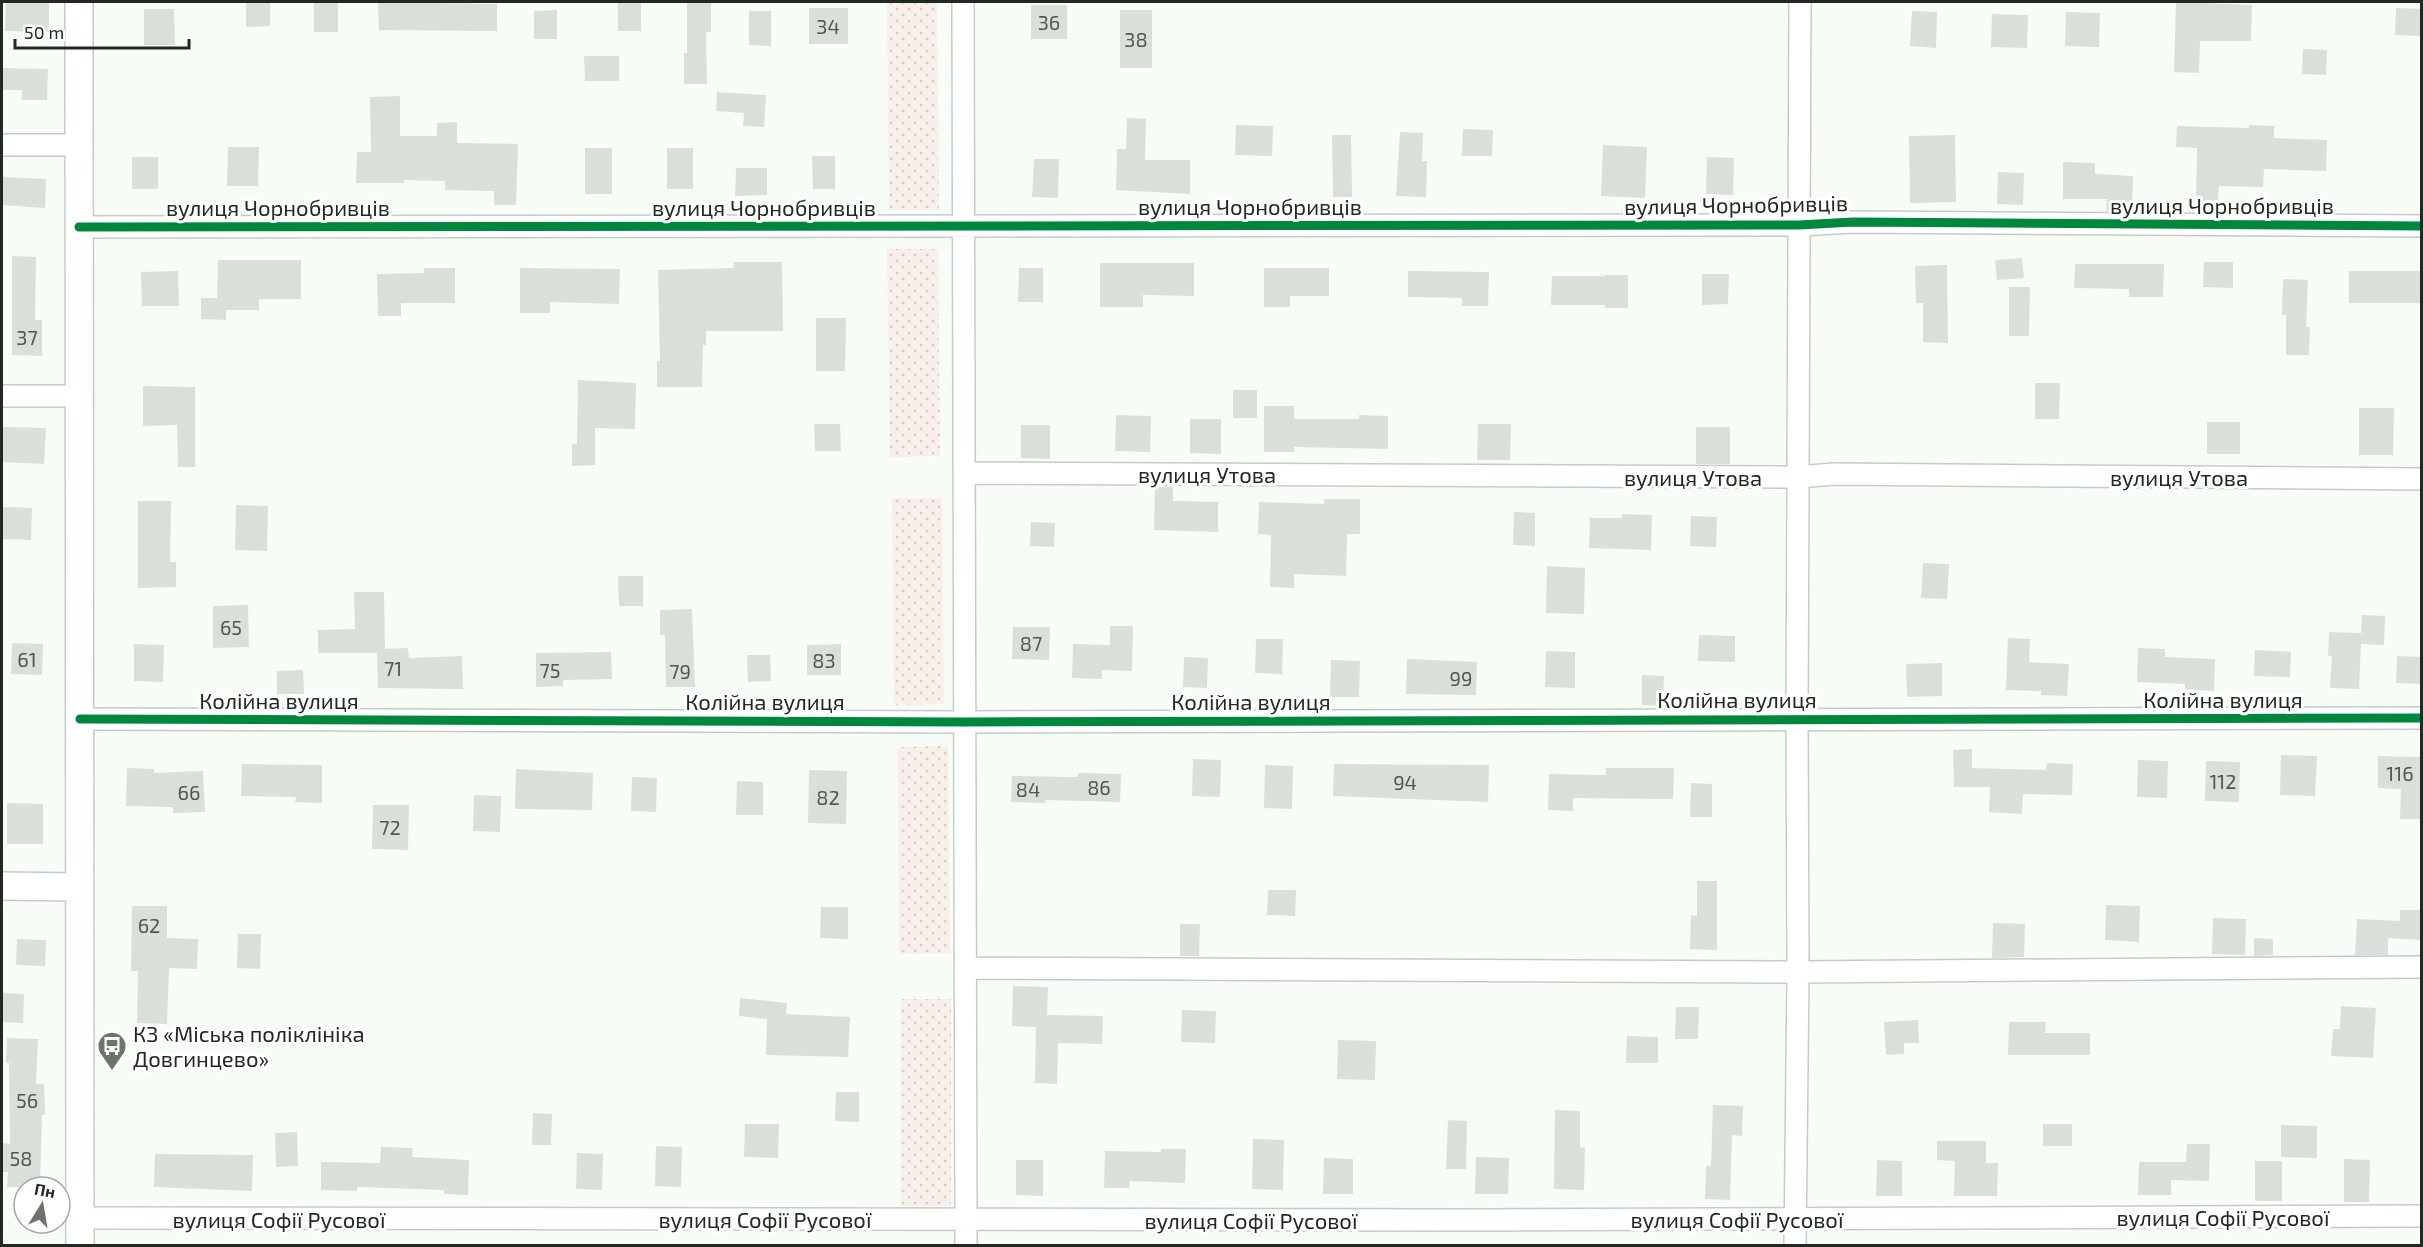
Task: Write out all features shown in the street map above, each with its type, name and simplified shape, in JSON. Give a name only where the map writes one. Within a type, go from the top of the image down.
[{"type":"street","points":[[79,2],[80,1245]]},
{"type":"street","points":[[963,2],[966,1245]]},
{"type":"street","points":[[1795,1245],[1798,972],[1800,2]]},
{"type":"street","points":[[2,145],[79,145]]},
{"type":"street","name":"вулиця Чорнобривців","points":[[79,227],[1799,225],[1865,222],[2421,226]]},
{"type":"street","points":[[2,396],[80,396]]},
{"type":"street","name":"вулиця Утова","points":[[964,473],[1798,477],[1846,474],[2421,478]]},
{"type":"street","name":"Колійна вулиця","points":[[80,719],[965,722],[2421,718]]},
{"type":"street","points":[[2,886],[80,887]]},
{"type":"street","points":[[966,968],[1798,972],[2421,966]]},
{"type":"street","name":"вулиця Софії Русової","points":[[80,1218],[966,1220],[2421,1216]]},
{"type":"shaded area","points":[[887,3],[937,3],[939,210],[889,210]]},
{"type":"shaded area","points":[[887,249],[938,249],[940,456],[890,457]]},
{"type":"shaded area","points":[[892,498],[942,498],[944,704],[894,705]]},
{"type":"shaded area","points":[[948,746],[950,953],[899,954],[898,747]]},
{"type":"shaded area","points":[[901,999],[951,999],[951,1206],[901,1206]]},
{"type":"building","points":[[6,2],[49,2],[49,32],[5,31]]},
{"type":"building","points":[[246,2],[270,2],[270,26],[246,27]]},
{"type":"building","points":[[314,2],[338,2],[338,32],[314,32]]},
{"type":"building","points":[[378,2],[497,4],[497,31],[379,30]]},
{"type":"building","points":[[618,2],[641,2],[641,31],[618,31]]},
{"type":"building","points":[[687,2],[711,2],[711,32],[706,32],[707,84],[684,84],[684,53],[687,53]]},
{"type":"building","points":[[2176,2],[2252,5],[2251,41],[2200,41],[2199,73],[2174,72]]},
{"type":"building","points":[[1031,5],[1067,5],[1067,39],[1031,39]]},
{"type":"building","points":[[809,8],[848,8],[848,44],[809,44]]},
{"type":"building","points":[[2396,8],[2421,9],[2421,36],[2395,35]]},
{"type":"building","points":[[144,9],[174,9],[175,45],[144,45]]},
{"type":"building","points":[[557,10],[557,39],[534,39],[534,11]]},
{"type":"building","points":[[1120,10],[1152,10],[1152,68],[1120,68]]},
{"type":"building","points":[[749,11],[771,11],[771,46],[749,45]]},
{"type":"building","points":[[1912,11],[1937,12],[1936,48],[1910,46]]},
{"type":"building","points":[[2066,12],[2100,13],[2099,47],[2065,46]]},
{"type":"building","points":[[1992,14],[2028,15],[2027,48],[1991,47]]},
{"type":"building","points":[[2303,49],[2327,50],[2326,75],[2302,74]]},
{"type":"building","points":[[584,56],[619,56],[619,81],[585,81]]},
{"type":"building","points":[[2,68],[48,69],[47,100],[22,100],[22,90],[2,90]]},
{"type":"building","points":[[717,92],[766,95],[764,127],[743,126],[744,113],[716,111]]},
{"type":"building","points":[[400,96],[400,136],[437,136],[437,123],[457,122],[457,143],[518,144],[516,205],[494,205],[494,191],[445,190],[445,181],[404,180],[404,183],[356,183],[357,152],[371,152],[370,97]]},
{"type":"building","points":[[1127,118],[1146,119],[1145,160],[1190,160],[1190,194],[1116,190],[1117,149],[1126,149]]},
{"type":"building","points":[[1236,125],[1273,126],[1272,156],[1235,155]]},
{"type":"building","points":[[2249,125],[2274,126],[2274,138],[2327,140],[2326,171],[2264,169],[2263,187],[2219,186],[2218,203],[2196,202],[2197,148],[2176,147],[2177,126],[2249,128]]},
{"type":"building","points":[[1463,129],[1493,130],[1492,156],[1462,156]]},
{"type":"building","points":[[1400,132],[1423,133],[1422,161],[1427,161],[1426,197],[1396,196]]},
{"type":"building","points":[[1332,135],[1351,135],[1352,197],[1333,197]]},
{"type":"building","points":[[1955,135],[1956,202],[1910,203],[1909,136]]},
{"type":"building","points":[[1603,145],[1647,147],[1645,198],[1601,196]]},
{"type":"building","points":[[228,147],[259,147],[258,186],[227,186]]},
{"type":"building","points":[[585,148],[612,148],[612,194],[585,194]]},
{"type":"building","points":[[667,148],[693,148],[693,189],[667,189]]},
{"type":"building","points":[[812,156],[835,156],[835,189],[813,189]]},
{"type":"building","points":[[132,157],[158,157],[158,189],[132,189]]},
{"type":"building","points":[[1707,157],[1734,158],[1733,195],[1706,194]]},
{"type":"building","points":[[1034,159],[1059,159],[1058,198],[1032,197]]},
{"type":"building","points":[[2063,162],[2095,163],[2095,174],[2133,176],[2132,211],[2106,210],[2107,199],[2063,199]]},
{"type":"building","points":[[736,168],[767,168],[767,195],[735,196]]},
{"type":"building","points":[[1998,172],[2024,173],[2023,205],[1997,204]]},
{"type":"building","points":[[2,177],[46,179],[45,208],[2,205]]},
{"type":"building","points":[[12,256],[36,257],[35,320],[42,320],[42,356],[12,355]]},
{"type":"building","points":[[2022,258],[2024,278],[1997,280],[1995,260]]},
{"type":"building","points":[[218,260],[301,260],[301,299],[259,299],[259,310],[226,310],[226,320],[201,319],[201,298],[217,298]]},
{"type":"building","points":[[734,262],[782,262],[783,331],[706,331],[706,345],[703,345],[702,387],[657,387],[657,361],[660,361],[658,270],[734,268]]},
{"type":"building","points":[[2204,262],[2233,262],[2233,288],[2203,287]]},
{"type":"building","points":[[1100,263],[1194,263],[1194,296],[1143,295],[1143,307],[1100,307]]},
{"type":"building","points":[[2075,264],[2164,264],[2163,297],[2129,297],[2129,289],[2074,288]]},
{"type":"building","points":[[1947,265],[1948,343],[1923,342],[1923,303],[1916,303],[1915,266]]},
{"type":"building","points":[[424,268],[455,268],[455,303],[401,303],[401,316],[378,316],[377,274],[424,273]]},
{"type":"building","points":[[520,268],[620,269],[619,304],[550,302],[550,313],[520,313]]},
{"type":"building","points":[[1019,268],[1043,268],[1043,302],[1018,302]]},
{"type":"building","points":[[1264,268],[1329,268],[1329,296],[1290,296],[1290,307],[1264,307]]},
{"type":"building","points":[[178,271],[179,306],[142,306],[141,272]]},
{"type":"building","points":[[1408,271],[1489,272],[1488,306],[1462,306],[1462,298],[1408,297]]},
{"type":"building","points":[[2349,271],[2421,271],[2421,303],[2349,303]]},
{"type":"building","points":[[1702,274],[1729,274],[1728,304],[1702,305]]},
{"type":"building","points":[[1628,275],[1628,308],[1605,308],[1605,305],[1551,305],[1552,276]]},
{"type":"building","points":[[2283,279],[2308,280],[2306,327],[2310,327],[2309,355],[2286,355],[2286,315],[2282,315]]},
{"type":"building","points":[[2009,287],[2030,287],[2029,336],[2009,336]]},
{"type":"building","points":[[816,318],[846,318],[845,371],[816,371]]},
{"type":"building","points":[[578,380],[636,383],[635,429],[595,428],[595,465],[572,466],[572,444],[577,444]]},
{"type":"building","points":[[2035,383],[2060,383],[2059,419],[2035,419]]},
{"type":"building","points":[[143,386],[195,387],[195,467],[178,467],[177,425],[143,426]]},
{"type":"building","points":[[1233,390],[1257,390],[1257,418],[1233,418]]},
{"type":"building","points":[[1264,406],[1294,406],[1294,419],[1359,419],[1359,415],[1388,416],[1388,449],[1294,447],[1294,452],[1264,452]]},
{"type":"building","points":[[2359,408],[2394,408],[2393,455],[2359,455]]},
{"type":"building","points":[[1116,415],[1151,416],[1150,452],[1115,451]]},
{"type":"building","points":[[1190,419],[1221,419],[1221,454],[1190,453]]},
{"type":"building","points":[[2207,422],[2240,422],[2240,454],[2207,454]]},
{"type":"building","points":[[814,424],[840,424],[841,451],[815,451]]},
{"type":"building","points":[[1478,424],[1511,424],[1510,460],[1477,460]]},
{"type":"building","points":[[1021,425],[1050,425],[1050,459],[1021,458]]},
{"type":"building","points":[[2,427],[46,428],[44,464],[2,462]]},
{"type":"building","points":[[1696,427],[1730,427],[1730,464],[1696,464]]},
{"type":"building","points":[[1155,487],[1173,487],[1173,501],[1218,502],[1218,532],[1154,530]]},
{"type":"building","points":[[1324,499],[1360,499],[1360,534],[1347,534],[1346,576],[1294,574],[1294,588],[1270,587],[1271,535],[1258,534],[1259,502],[1324,504]]},
{"type":"building","points":[[138,501],[171,501],[170,562],[176,562],[176,587],[138,588]]},
{"type":"building","points":[[236,505],[268,506],[267,551],[235,550]]},
{"type":"building","points":[[2,507],[32,508],[31,540],[2,539]]},
{"type":"building","points":[[1514,512],[1535,513],[1535,546],[1513,545]]},
{"type":"building","points":[[1622,514],[1652,515],[1651,550],[1589,548],[1590,518],[1622,518]]},
{"type":"building","points":[[1691,516],[1717,517],[1716,547],[1690,546]]},
{"type":"building","points":[[1031,522],[1055,523],[1054,547],[1030,546]]},
{"type":"building","points":[[1923,563],[1949,564],[1947,599],[1921,598]]},
{"type":"building","points":[[1547,566],[1585,568],[1584,614],[1546,613]]},
{"type":"building","points":[[618,576],[643,576],[643,606],[619,606]]},
{"type":"building","points":[[354,592],[384,592],[385,649],[408,648],[409,658],[462,656],[463,689],[378,688],[377,653],[318,653],[318,630],[355,629]]},
{"type":"building","points":[[248,605],[249,647],[213,648],[213,606]]},
{"type":"building","points":[[692,609],[695,687],[666,687],[665,635],[660,635],[660,610]]},
{"type":"building","points":[[2362,615],[2385,616],[2384,645],[2361,644],[2359,689],[2330,688],[2332,656],[2328,656],[2329,632],[2361,633]]},
{"type":"building","points":[[1110,626],[1133,626],[1132,671],[1102,670],[1102,679],[1072,678],[1073,644],[1110,645]]},
{"type":"building","points":[[1013,627],[1050,627],[1049,660],[1012,659]]},
{"type":"building","points":[[1699,635],[1735,636],[1735,662],[1698,661]]},
{"type":"building","points":[[2008,638],[2030,639],[2029,662],[2069,664],[2067,696],[2041,695],[2041,691],[2006,690]]},
{"type":"building","points":[[1256,639],[1283,639],[1282,674],[1255,673]]},
{"type":"building","points":[[12,643],[43,644],[42,675],[11,674]]},
{"type":"building","points":[[134,644],[164,645],[163,682],[134,681]]},
{"type":"building","points":[[841,644],[841,675],[807,675],[807,645]]},
{"type":"building","points":[[2138,648],[2165,649],[2165,657],[2215,659],[2214,691],[2185,689],[2185,684],[2137,682]]},
{"type":"building","points":[[2255,650],[2291,652],[2290,677],[2254,676]]},
{"type":"building","points":[[1546,651],[1575,652],[1575,688],[1545,687]]},
{"type":"building","points":[[611,652],[612,679],[563,680],[563,686],[536,687],[536,653]]},
{"type":"building","points":[[747,655],[770,655],[771,681],[748,682]]},
{"type":"building","points":[[2397,656],[2421,657],[2421,684],[2396,683]]},
{"type":"building","points":[[1184,657],[1208,658],[1207,688],[1183,687]]},
{"type":"building","points":[[1407,659],[1477,662],[1476,695],[1406,694]]},
{"type":"building","points":[[1331,660],[1360,661],[1359,697],[1330,697]]},
{"type":"building","points":[[1942,663],[1942,696],[1907,697],[1906,664]]},
{"type":"building","points":[[303,670],[304,694],[277,694],[277,671]]},
{"type":"building","points":[[1642,675],[1664,676],[1663,706],[1642,705]]},
{"type":"building","points":[[1972,749],[1972,768],[2046,770],[2047,763],[2073,764],[2072,795],[2023,794],[2022,814],[1989,812],[1990,787],[1954,787],[1953,750]]},
{"type":"building","points":[[2281,755],[2317,756],[2315,796],[2280,795]]},
{"type":"building","points":[[2378,756],[2421,757],[2421,819],[2400,819],[2401,789],[2378,788]]},
{"type":"building","points":[[1193,759],[1221,760],[1220,797],[1192,796]]},
{"type":"building","points":[[2138,760],[2168,761],[2167,798],[2137,797]]},
{"type":"building","points":[[2206,761],[2240,762],[2239,802],[2205,801]]},
{"type":"building","points":[[242,764],[322,765],[322,803],[295,802],[296,797],[241,796]]},
{"type":"building","points":[[1334,764],[1489,765],[1488,802],[1333,796]]},
{"type":"building","points":[[1265,765],[1293,766],[1292,809],[1264,808]]},
{"type":"building","points":[[127,768],[154,769],[154,773],[203,771],[205,812],[173,813],[173,807],[126,806]]},
{"type":"building","points":[[1606,768],[1674,768],[1673,799],[1573,798],[1573,811],[1548,810],[1549,774],[1606,775]]},
{"type":"building","points":[[516,769],[593,773],[592,810],[515,809]]},
{"type":"building","points":[[809,770],[847,771],[846,824],[808,823]]},
{"type":"building","points":[[1078,773],[1121,774],[1120,802],[1045,800],[1045,803],[1011,802],[1012,776],[1078,777]]},
{"type":"building","points":[[632,777],[657,778],[656,812],[631,811]]},
{"type":"building","points":[[737,781],[763,782],[763,815],[736,815]]},
{"type":"building","points":[[1691,783],[1712,784],[1712,817],[1690,817]]},
{"type":"building","points":[[474,795],[501,796],[500,832],[473,831]]},
{"type":"building","points":[[7,803],[43,804],[43,844],[7,844]]},
{"type":"building","points":[[373,805],[409,805],[408,850],[372,849]]},
{"type":"building","points":[[1697,881],[1717,881],[1717,950],[1690,949],[1691,915],[1697,916]]},
{"type":"building","points":[[1268,890],[1296,890],[1295,916],[1267,915]]},
{"type":"building","points":[[2106,905],[2140,906],[2139,942],[2105,940]]},
{"type":"building","points":[[132,906],[167,906],[167,938],[198,939],[197,969],[169,968],[167,1024],[137,1023],[138,971],[131,971]]},
{"type":"building","points":[[821,907],[848,907],[848,939],[820,938]]},
{"type":"building","points":[[2400,910],[2421,910],[2421,940],[2388,938],[2388,955],[2355,955],[2357,919],[2400,921]]},
{"type":"building","points":[[2213,918],[2246,919],[2245,955],[2212,954]]},
{"type":"building","points":[[1993,923],[2025,924],[2024,957],[1992,958]]},
{"type":"building","points":[[1180,924],[1200,924],[1199,956],[1180,956]]},
{"type":"building","points":[[238,934],[261,934],[260,969],[237,968]]},
{"type":"building","points":[[2254,938],[2273,939],[2273,955],[2254,956]]},
{"type":"building","points":[[17,939],[46,940],[45,966],[16,965]]},
{"type":"building","points":[[1013,986],[1048,987],[1047,1015],[1103,1016],[1102,1044],[1058,1043],[1057,1084],[1035,1083],[1036,1027],[1012,1026]]},
{"type":"building","points":[[2,993],[24,994],[23,1023],[2,1022]]},
{"type":"building","points":[[740,998],[787,1003],[786,1014],[850,1017],[848,1057],[766,1055],[767,1019],[739,1016]]},
{"type":"building","points":[[2341,1006],[2376,1008],[2373,1058],[2331,1056],[2333,1029],[2340,1029]]},
{"type":"building","points":[[1676,1007],[1699,1007],[1698,1039],[1675,1039]]},
{"type":"building","points":[[1182,1010],[1216,1011],[1215,1043],[1181,1042]]},
{"type":"building","points":[[1918,1020],[1919,1043],[1904,1043],[1904,1054],[1886,1055],[1884,1022]]},
{"type":"building","points":[[2009,1022],[2046,1022],[2045,1033],[2090,1033],[2090,1055],[2008,1055]]},
{"type":"building","points":[[1627,1036],[1658,1037],[1658,1063],[1626,1063]]},
{"type":"building","points":[[7,1038],[38,1039],[36,1084],[44,1084],[45,1115],[42,1115],[40,1175],[12,1175],[12,1187],[7,1187],[8,1172],[2,1172],[2,1143],[10,1144],[9,1063],[6,1063]]},
{"type":"building","points":[[1338,1040],[1376,1041],[1375,1080],[1337,1079]]},
{"type":"building","points":[[836,1092],[859,1092],[859,1122],[835,1121]]},
{"type":"building","points":[[1713,1105],[1743,1106],[1742,1136],[1732,1135],[1730,1200],[1705,1199],[1706,1166],[1711,1166]]},
{"type":"building","points":[[1555,1110],[1580,1111],[1580,1147],[1585,1148],[1584,1190],[1554,1189]]},
{"type":"building","points":[[533,1113],[552,1114],[551,1145],[532,1145]]},
{"type":"building","points":[[1448,1120],[1467,1121],[1466,1169],[1446,1169]]},
{"type":"building","points":[[745,1124],[779,1124],[778,1158],[744,1157]]},
{"type":"building","points":[[2043,1124],[2072,1124],[2072,1146],[2043,1146]]},
{"type":"building","points":[[2281,1125],[2317,1126],[2317,1158],[2281,1157]]},
{"type":"building","points":[[297,1132],[298,1166],[276,1167],[275,1133]]},
{"type":"building","points":[[1253,1139],[1284,1140],[1283,1190],[1252,1189]]},
{"type":"building","points":[[1937,1141],[1986,1141],[1986,1163],[1998,1163],[1997,1196],[1954,1196],[1955,1161],[1937,1160]]},
{"type":"building","points":[[2187,1144],[2210,1144],[2209,1181],[2171,1180],[2171,1195],[2138,1195],[2139,1162],[2186,1162]]},
{"type":"building","points":[[656,1146],[682,1147],[681,1187],[655,1186]]},
{"type":"building","points":[[381,1147],[413,1148],[412,1157],[469,1160],[468,1195],[444,1194],[444,1190],[357,1187],[357,1191],[321,1190],[321,1162],[380,1163]]},
{"type":"building","points":[[1161,1149],[1186,1149],[1185,1183],[1130,1181],[1129,1188],[1104,1188],[1105,1151],[1161,1152]]},
{"type":"building","points":[[577,1153],[603,1154],[602,1190],[576,1189]]},
{"type":"building","points":[[155,1154],[253,1155],[252,1191],[154,1187]]},
{"type":"building","points":[[1476,1157],[1509,1158],[1508,1194],[1475,1194]]},
{"type":"building","points":[[1324,1158],[1353,1159],[1353,1194],[1323,1194]]},
{"type":"building","points":[[2344,1159],[2370,1160],[2369,1202],[2344,1202]]},
{"type":"building","points":[[1016,1160],[1043,1160],[1043,1196],[1016,1195]]},
{"type":"building","points":[[1877,1160],[1902,1161],[1902,1196],[1876,1196]]},
{"type":"building","points":[[2255,1161],[2282,1161],[2282,1201],[2255,1201]]},
{"type":"cycle path","points":[[79,227],[1799,225],[1853,222],[2422,226]]},
{"type":"cycle path","points":[[80,719],[965,722],[2422,718]]},
{"type":"place","name":"КЗ «Міська поліклініка Довгинцево»","points":[[112,1072]]}]
